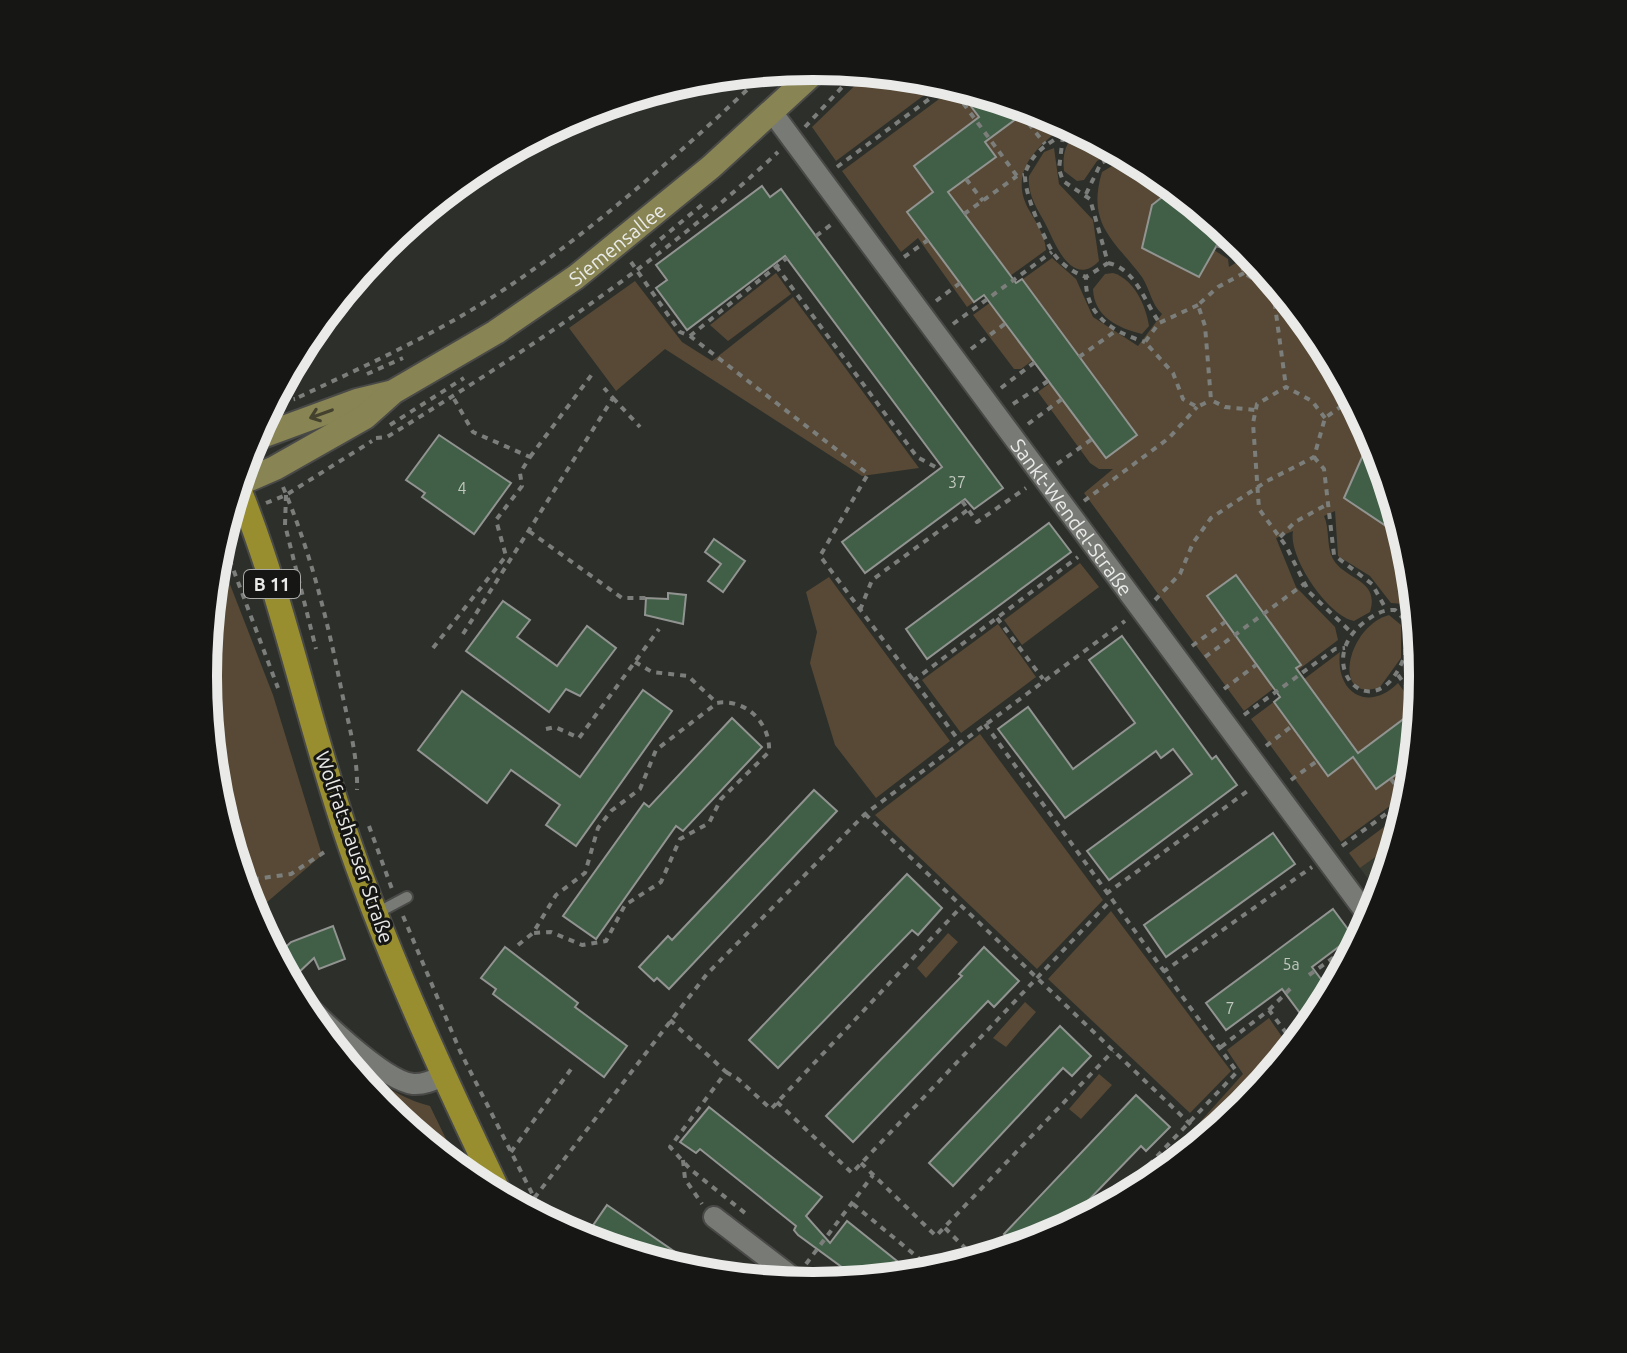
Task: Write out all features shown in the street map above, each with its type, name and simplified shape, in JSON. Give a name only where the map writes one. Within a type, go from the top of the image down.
[{"type":"main road","name":"Siemensallee","points":[[251,478],[365,417],[393,392],[496,332],[601,259],[806,80]]},
{"type":"main road","name":"Siemensallee","points":[[269,433],[357,401],[393,392]]},
{"type":"main road","name":"Wolfratshauser Straße","points":[[244,502],[264,558],[350,846],[443,1076],[492,1178]]},
{"type":"street","name":"Sankt-Wendel-Straße","points":[[772,112],[1363,909]]},
{"type":"street","points":[[329,1024],[392,1076],[412,1084],[443,1076]]},
{"type":"street","points":[[714,1217],[797,1273]]},
{"type":"lane","points":[[375,914],[402,899]]},
{"type":"path","points":[[286,495],[376,438],[387,437],[453,397],[636,270],[686,233],[793,139],[848,81]]},
{"type":"path","points":[[294,399],[469,312],[597,219],[753,83]]},
{"type":"path","points":[[836,167],[938,93]]},
{"type":"path","points":[[960,98],[1017,176]]},
{"type":"path","points":[[1025,119],[1045,144]]},
{"type":"path","points":[[1063,136],[1045,144],[1024,175],[1032,208],[1052,252],[1067,267],[1086,277]]},
{"type":"path","points":[[1063,136],[1059,169],[1063,181],[1086,194],[1103,238],[1108,263]]},
{"type":"path","points":[[1086,194],[1101,163],[1110,159]]},
{"type":"path","points":[[964,214],[1017,176],[1024,175]]},
{"type":"path","points":[[966,179],[983,201]]},
{"type":"path","points":[[816,236],[832,224]]},
{"type":"path","points":[[903,257],[928,240]]},
{"type":"path","points":[[1216,245],[1229,249]]},
{"type":"path","points":[[953,324],[1052,252]]},
{"type":"path","points":[[690,336],[787,258]]},
{"type":"path","points":[[1240,261],[1244,273],[1264,285]]},
{"type":"path","points":[[631,262],[680,332],[690,336],[868,474],[820,556],[960,743]]},
{"type":"path","points":[[1086,277],[1108,263],[1116,265],[1135,280],[1159,323]]},
{"type":"path","points":[[776,266],[917,457],[939,469]]},
{"type":"path","points":[[1145,342],[1159,323],[1198,305],[1218,287],[1244,273]]},
{"type":"path","points":[[1086,277],[1085,289],[1093,310],[1117,330],[1145,342],[1173,373],[1183,399],[1197,407]]},
{"type":"path","points":[[936,301],[960,283]]},
{"type":"path","points":[[1274,297],[1286,387]]},
{"type":"path","points":[[1198,305],[1205,326],[1211,400]]},
{"type":"path","points":[[971,349],[1006,323]]},
{"type":"path","points":[[1079,357],[1117,330]]},
{"type":"path","points":[[361,377],[416,351]]},
{"type":"path","points":[[1001,388],[1035,362]]},
{"type":"path","points":[[433,648],[506,556],[496,520],[522,486],[520,473],[530,457],[593,373]]},
{"type":"path","points":[[1013,404],[1048,381]]},
{"type":"path","points":[[1325,418],[1312,401],[1286,387],[1273,392],[1255,410],[1259,509],[1280,537],[1304,584],[1319,604],[1353,634]]},
{"type":"path","points":[[285,401],[315,397],[337,388]]},
{"type":"path","points":[[604,388],[640,427]]},
{"type":"path","points":[[453,397],[473,432],[530,457]]},
{"type":"path","points":[[463,634],[613,398]]},
{"type":"path","points":[[1028,424],[1062,399]]},
{"type":"path","points":[[1084,501],[1169,438],[1197,407],[1211,400]]},
{"type":"path","points":[[1211,400],[1225,407],[1255,410]]},
{"type":"path","points":[[535,1197],[707,974],[865,814],[1140,610],[1180,574],[1193,543],[1211,518],[1258,487],[1314,457],[1325,418],[1343,403]]},
{"type":"path","points":[[1057,464],[1092,439]]},
{"type":"path","points":[[1314,457],[1324,469],[1334,555],[1372,584],[1386,609],[1402,614],[1406,612]]},
{"type":"path","points":[[962,501],[977,522],[1029,486]]},
{"type":"path","points":[[286,495],[285,525],[320,662]]},
{"type":"path","points":[[286,495],[309,550],[334,652],[357,767],[357,790]]},
{"type":"path","points":[[1280,537],[1295,522],[1326,505]]},
{"type":"path","points":[[860,610],[872,580],[969,509]]},
{"type":"path","points":[[529,531],[622,598],[646,598]]},
{"type":"path","points":[[913,681],[1080,556]]},
{"type":"path","points":[[1205,657],[1304,584]]},
{"type":"path","points":[[1386,609],[1353,634],[1345,648],[1344,672],[1357,690],[1379,691],[1398,675],[1405,655],[1406,621],[1402,614]]},
{"type":"path","points":[[997,618],[1043,679]]},
{"type":"path","points":[[1192,646],[1225,622]]},
{"type":"path","points":[[546,729],[555,727],[579,738],[659,629]]},
{"type":"path","points":[[1244,716],[1335,649],[1345,648]]},
{"type":"path","points":[[1405,655],[1409,653]]},
{"type":"path","points":[[635,662],[652,672],[688,676],[717,703]]},
{"type":"path","points":[[1224,689],[1256,665]]},
{"type":"path","points":[[1398,675],[1410,691]]},
{"type":"path","points":[[518,945],[533,933],[556,895],[585,873],[598,828],[611,811],[640,789],[656,750],[717,703],[737,702],[748,708],[765,732],[769,752],[721,799],[709,823],[680,839],[661,882],[625,905],[606,941],[582,945],[551,932],[533,933]]},
{"type":"path","points":[[985,724],[1110,901],[1237,1072],[1136,1177]]},
{"type":"path","points":[[1266,746],[1292,726]]},
{"type":"path","points":[[1291,780],[1317,761]]},
{"type":"path","points":[[347,769],[360,801]]},
{"type":"path","points":[[1106,894],[1266,778]]},
{"type":"path","points":[[1391,779],[1399,790]]},
{"type":"path","points":[[1163,972],[1396,806]]},
{"type":"path","points":[[865,814],[1199,1132]]},
{"type":"path","points":[[368,824],[402,899],[460,1051],[539,1205]]},
{"type":"path","points":[[253,879],[291,874],[332,847],[350,846]]},
{"type":"path","points":[[777,1102],[852,1173],[1110,901]]},
{"type":"path","points":[[670,1020],[771,1109],[962,906]]},
{"type":"path","points":[[1309,975],[1343,951]]},
{"type":"path","points":[[1221,1047],[1269,1010],[1291,988]]},
{"type":"path","points":[[1269,1010],[1289,1037]]},
{"type":"path","points":[[861,1163],[936,1236],[1113,1051]]},
{"type":"path","points":[[511,1152],[574,1065]]},
{"type":"path","points":[[726,1072],[670,1147],[748,1216]]},
{"type":"path","points":[[683,1160],[685,1179],[714,1217]]},
{"type":"path","points":[[804,1273],[873,1175]]},
{"type":"path","points":[[852,1204],[924,1263]]},
{"type":"path","points":[[945,1228],[970,1253]]},
{"type":"path","points":[[796,1254],[801,1273]]},
{"type":"shaded area","points":[[859,82],[930,91],[836,161],[812,127]]},
{"type":"shaded area","points":[[945,95],[1042,125],[1057,132],[1029,160],[1022,183],[1023,196],[1042,234],[1046,250],[967,307],[918,238],[901,252],[842,171]]},
{"type":"shaded area","points":[[1071,139],[1105,156],[1097,161],[1084,180],[1077,181],[1064,171]]},
{"type":"shaded area","points":[[1054,148],[1059,184],[1093,220],[1099,261],[1090,268],[1074,268],[1062,255],[1032,198],[1029,176],[1044,152]]},
{"type":"shaded area","points":[[1117,163],[1177,203],[1220,240],[1214,250],[1228,259],[1229,267],[1240,260],[1287,313],[1330,378],[1367,453],[1344,498],[1392,530],[1406,604],[1391,603],[1370,576],[1338,556],[1335,511],[1324,516],[1333,559],[1370,593],[1370,612],[1354,621],[1333,608],[1312,584],[1297,555],[1293,531],[1276,538],[1296,587],[1335,627],[1338,640],[1244,711],[1084,493],[1113,469],[1099,469],[1090,463],[1038,392],[1050,383],[1033,360],[1021,369],[1014,369],[973,315],[1052,258],[1076,279],[1093,317],[1138,346],[1162,314],[1142,277],[1106,231],[1098,206],[1102,172]]},
{"type":"shaded area","points":[[776,273],[791,294],[728,341],[710,325]]},
{"type":"shaded area","points":[[1113,273],[1133,287],[1142,302],[1149,326],[1142,334],[1109,320],[1094,299],[1093,289],[1105,274]]},
{"type":"shaded area","points":[[635,281],[682,342],[712,361],[793,297],[919,468],[862,476],[665,349],[616,391],[569,328]]},
{"type":"shaded area","points":[[1080,563],[1099,587],[1022,645],[1004,620]]},
{"type":"shaded area","points":[[226,574],[273,695],[322,855],[262,906],[237,831],[222,754],[217,676]]},
{"type":"shaded area","points":[[829,577],[950,741],[876,798],[835,745],[810,663],[817,632],[806,592]]},
{"type":"shaded area","points":[[1389,615],[1401,625],[1401,658],[1380,687],[1365,690],[1355,685],[1350,675],[1354,648],[1374,622]]},
{"type":"shaded area","points":[[998,624],[1036,677],[961,733],[922,680]]},
{"type":"shaded area","points":[[1340,652],[1343,678],[1348,688],[1356,694],[1376,697],[1398,683],[1409,699],[1397,801],[1341,842],[1251,719]]},
{"type":"shaded area","points":[[1410,669],[1410,684],[1404,676]]},
{"type":"shaded area","points":[[980,734],[1103,900],[1037,969],[875,815]]},
{"type":"shaded area","points":[[1392,821],[1383,851],[1360,868],[1349,853]]},
{"type":"shaded area","points":[[1383,851],[1372,884],[1360,868]]},
{"type":"shaded area","points":[[1111,911],[1231,1071],[1190,1113],[1048,979]]},
{"type":"shaded area","points":[[948,933],[958,942],[926,978],[917,968]]},
{"type":"shaded area","points":[[1025,1002],[1036,1012],[1006,1047],[993,1038]]},
{"type":"shaded area","points":[[1269,1018],[1286,1042],[1205,1127],[1200,1122],[1243,1074],[1227,1050]]},
{"type":"shaded area","points":[[369,1074],[400,1094],[430,1106],[452,1151],[420,1125]]},
{"type":"shaded area","points":[[1099,1074],[1112,1085],[1081,1119],[1069,1109]]},
{"type":"building","points":[[967,101],[1019,117],[985,142],[996,157],[948,192],[1016,283],[1022,279],[1137,435],[1106,458],[984,295],[974,302],[907,212],[933,192],[914,166],[979,117]]},
{"type":"building","points":[[762,186],[770,197],[781,189],[1003,488],[974,509],[965,499],[865,573],[842,542],[942,467],[785,256],[687,330],[656,288],[667,280],[656,265]]},
{"type":"building","points":[[1165,195],[1220,240],[1199,277],[1142,248],[1152,205]]},
{"type":"building","points":[[439,435],[511,483],[474,534],[422,497],[425,493],[406,480]]},
{"type":"building","points":[[1367,453],[1392,530],[1344,498]]},
{"type":"building","points":[[1049,523],[1071,552],[927,659],[906,629]]},
{"type":"building","points":[[714,539],[745,561],[723,592],[708,581],[721,564],[705,552]]},
{"type":"building","points":[[1236,575],[1301,665],[1296,668],[1358,753],[1409,715],[1403,770],[1376,789],[1353,757],[1328,776],[1274,702],[1280,697],[1207,596]]},
{"type":"building","points":[[668,593],[686,595],[683,624],[645,615],[646,598],[668,599]]},
{"type":"building","points":[[503,601],[530,620],[517,637],[557,666],[587,626],[616,648],[580,696],[566,689],[549,712],[466,651]]},
{"type":"building","points":[[1122,636],[1212,759],[1216,756],[1237,785],[1109,880],[1087,851],[1192,774],[1173,749],[1161,758],[1156,751],[1065,818],[998,729],[1028,707],[1073,769],[1135,723],[1089,660]]},
{"type":"building","points":[[643,690],[672,711],[576,846],[546,825],[560,805],[511,770],[487,803],[418,750],[462,691],[580,777]]},
{"type":"building","points":[[732,718],[762,747],[683,831],[676,826],[596,939],[563,916],[644,803],[649,807]]},
{"type":"building","points":[[814,790],[837,811],[669,989],[657,978],[654,981],[639,967],[668,936],[672,940]]},
{"type":"building","points":[[1273,833],[1295,864],[1166,957],[1144,925]]},
{"type":"building","points":[[907,874],[942,908],[918,935],[912,930],[778,1068],[749,1040]]},
{"type":"building","points":[[1333,909],[1351,934],[1348,940],[1312,967],[1324,984],[1303,1017],[1282,989],[1226,1030],[1206,1003]]},
{"type":"building","points":[[333,926],[345,959],[319,969],[314,958],[297,974],[284,949],[291,942]]},
{"type":"building","points":[[505,947],[578,1003],[575,1007],[627,1046],[604,1077],[493,994],[496,989],[481,978]]},
{"type":"building","points":[[984,947],[1019,981],[994,1007],[988,1001],[853,1142],[826,1116],[962,976],[959,974]]},
{"type":"building","points":[[1060,1026],[1091,1056],[1072,1076],[1063,1068],[953,1186],[929,1163]]},
{"type":"building","points":[[1136,1095],[1170,1127],[1146,1151],[1141,1146],[1079,1210],[1009,1239],[1004,1234]]},
{"type":"building","points":[[709,1107],[822,1197],[806,1216],[830,1243],[847,1221],[903,1266],[849,1272],[798,1235],[794,1230],[796,1226],[700,1149],[696,1153],[680,1142]]},
{"type":"building","points":[[607,1205],[686,1259],[659,1253],[590,1230]]}]
